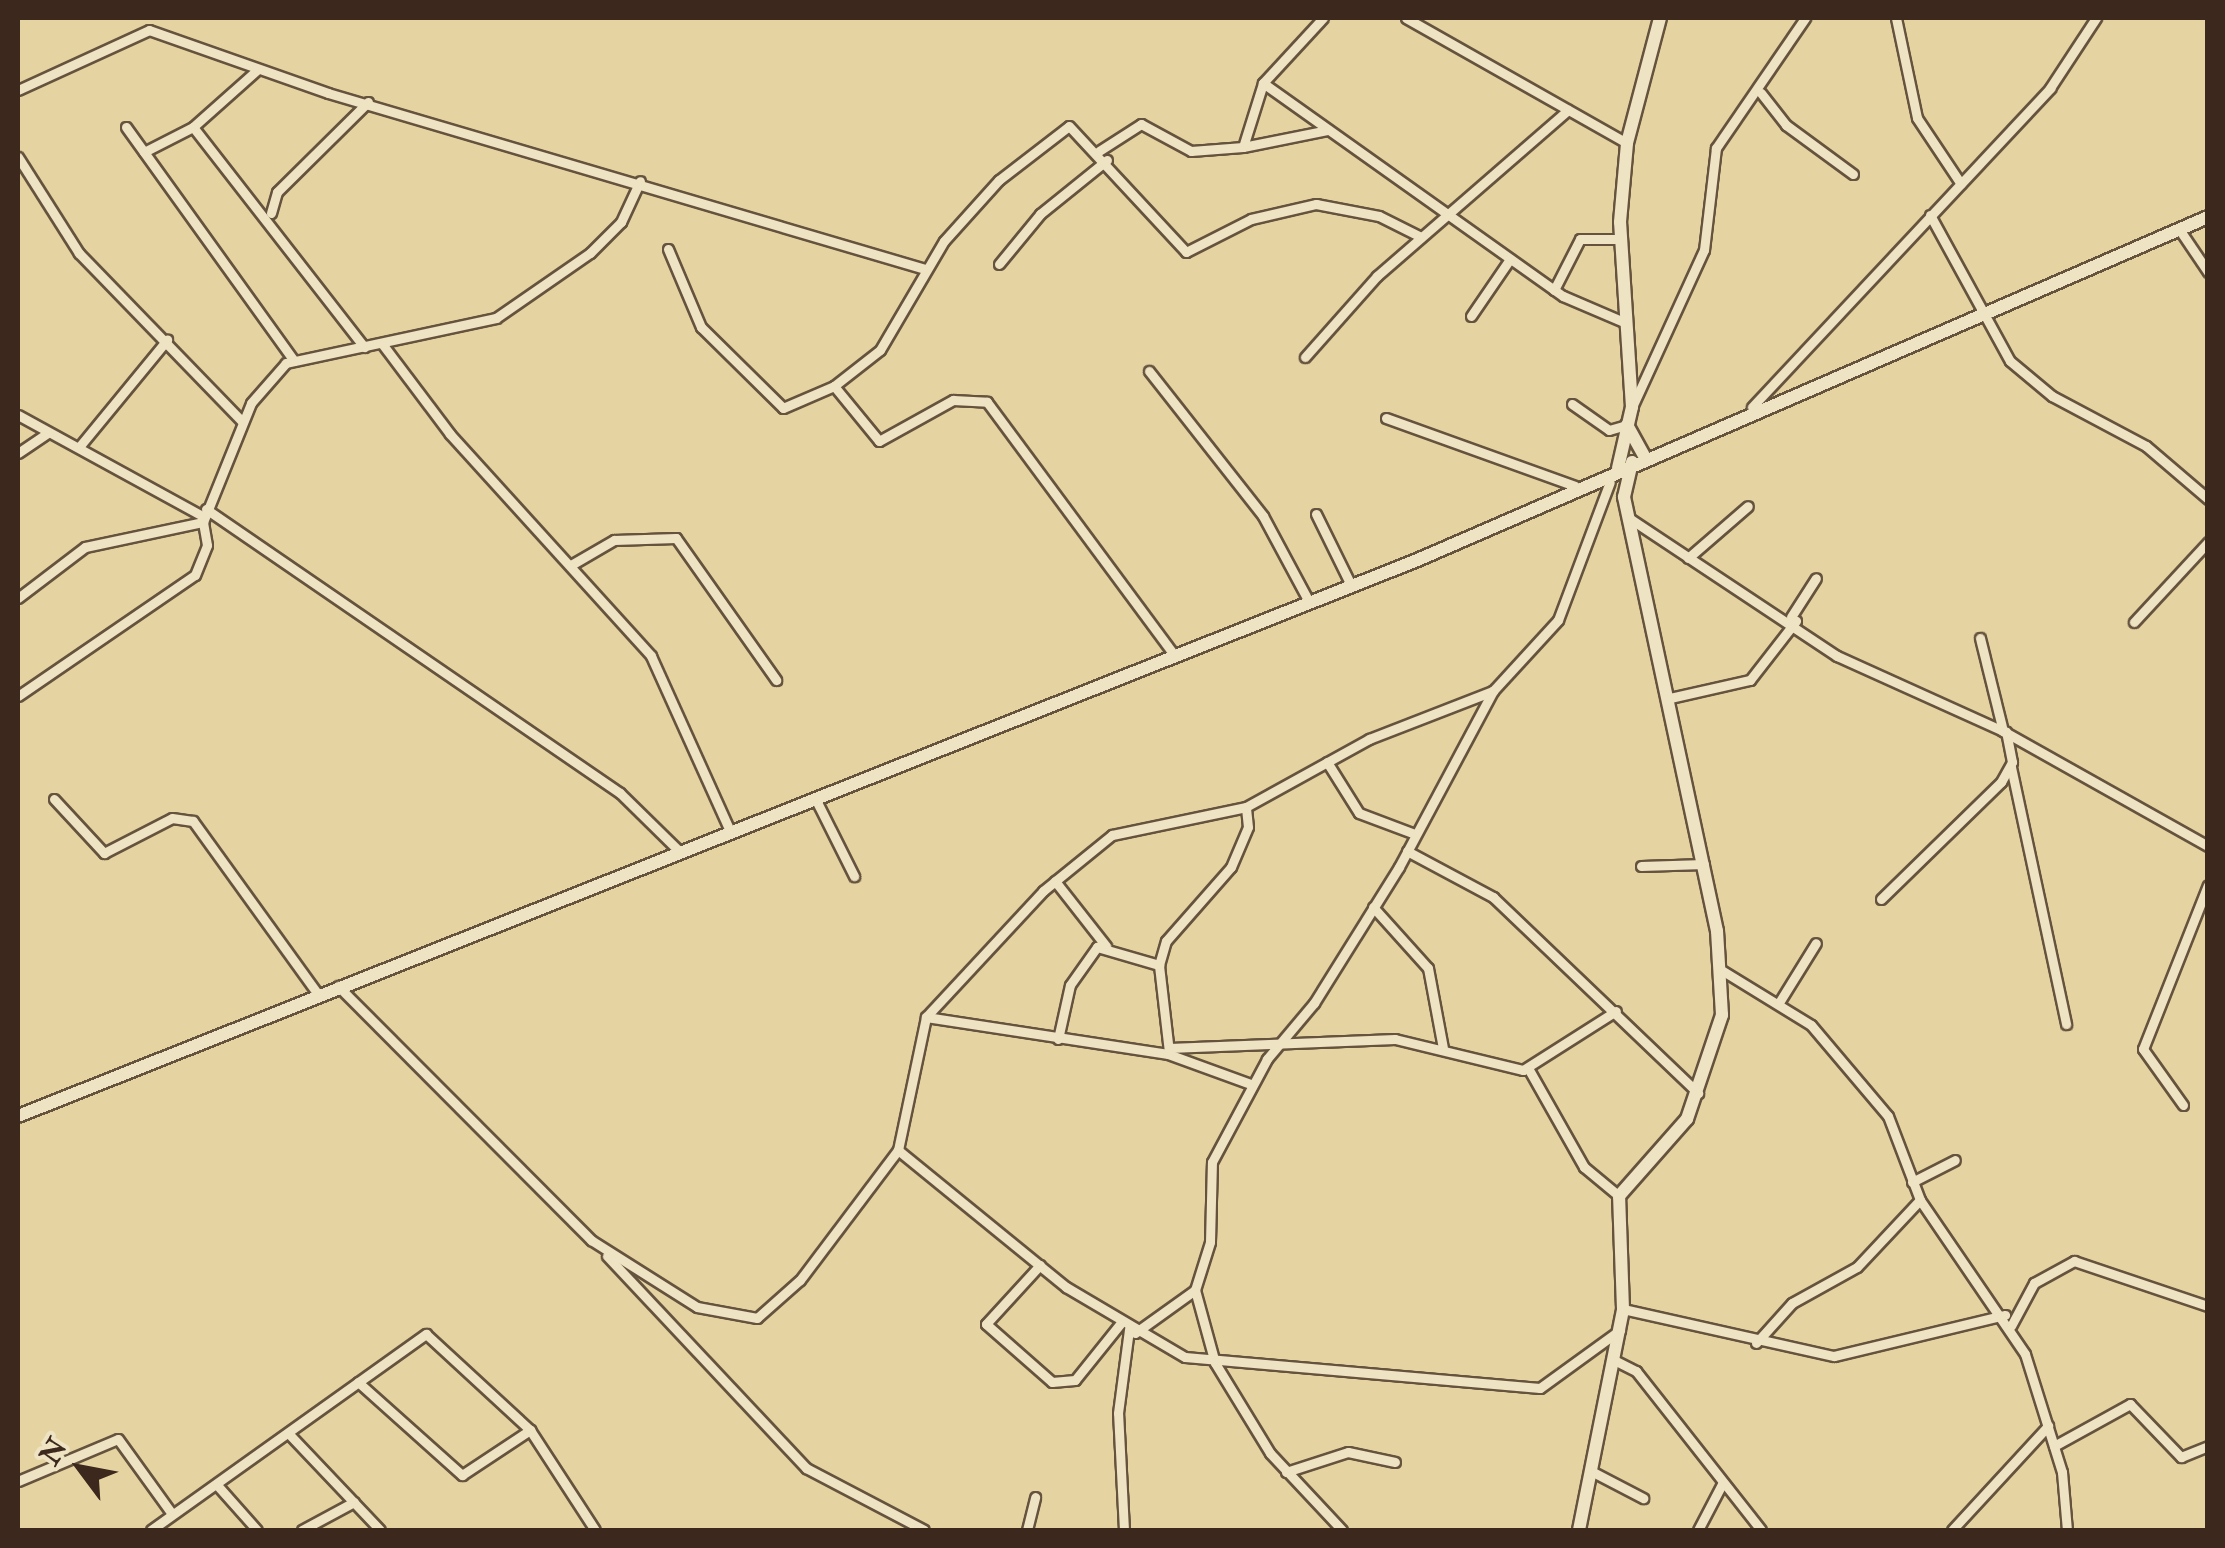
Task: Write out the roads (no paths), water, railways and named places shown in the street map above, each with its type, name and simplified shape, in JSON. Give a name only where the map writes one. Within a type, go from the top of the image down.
[{"type":"main road","points":[[1618,468],[1632,407],[1620,240],[1627,143],[1660,18]]},
{"type":"main road","points":[[18,1116],[338,986],[818,802],[1349,581],[1415,562],[1575,486],[1606,478],[1618,468],[1752,407],[2208,217]]},
{"type":"main road","points":[[1624,498],[1638,459],[1626,424]]},
{"type":"main road","points":[[1580,1530],[1623,1309],[1619,1196],[1700,1095],[1722,1015],[1723,970],[1670,698],[1624,498],[1606,478]]},
{"type":"street","points":[[1243,147],[1264,84],[1322,18]]},
{"type":"street","points":[[1406,18],[1627,143]]},
{"type":"street","points":[[1632,407],[1704,250],[1716,148],[1760,92],[1805,18]]},
{"type":"street","points":[[1896,18],[1918,118],[1961,184]]},
{"type":"street","points":[[1752,407],[2050,88],[2096,18]]},
{"type":"street","points":[[18,90],[149,30],[257,70],[924,269]]},
{"type":"street","points":[[144,152],[193,127],[257,70]]},
{"type":"street","points":[[1264,84],[1450,211],[1554,290],[1626,323]]},
{"type":"street","points":[[1760,92],[1786,125],[1853,174]]},
{"type":"street","points":[[271,216],[277,192],[368,102]]},
{"type":"street","points":[[1305,357],[1421,237],[1568,110]]},
{"type":"street","points":[[1099,151],[1141,124],[1191,151],[1243,147],[1328,130]]},
{"type":"street","points":[[126,127],[294,361]]},
{"type":"street","points":[[193,127],[271,216],[364,347]]},
{"type":"street","points":[[668,250],[701,326],[771,400],[791,406],[834,386],[894,333],[925,286],[924,269],[998,180],[1063,129],[1075,127],[1099,151],[1186,252],[1252,218],[1316,204],[1379,216],[1421,237]]},
{"type":"street","points":[[18,157],[80,253],[242,421]]},
{"type":"street","points":[[1000,264],[1040,214],[1106,160]]},
{"type":"street","points":[[18,696],[195,575],[207,544],[203,515],[242,421],[266,380],[294,361],[476,326],[539,293],[620,222],[640,182]]},
{"type":"street","points":[[1930,215],[1982,314],[2038,387],[2146,446],[2208,498]]},
{"type":"street","points":[[2179,229],[2208,272]]},
{"type":"street","points":[[1554,290],[1580,240],[1620,240]]},
{"type":"street","points":[[1471,316],[1510,260]]},
{"type":"street","points":[[78,447],[167,340]]},
{"type":"street","points":[[383,345],[450,434],[651,656],[731,833]]},
{"type":"street","points":[[1149,371],[1263,516],[1308,598]]},
{"type":"street","points":[[834,386],[879,440],[953,400],[987,402],[1173,653]]},
{"type":"street","points":[[1572,404],[1609,430],[1626,424]]},
{"type":"street","points":[[18,415],[203,515],[620,793],[680,852]]},
{"type":"street","points":[[1386,418],[1575,486]]},
{"type":"street","points":[[18,453],[48,432]]},
{"type":"street","points":[[1342,1530],[1286,1472],[1215,1363],[1195,1290],[1210,1242],[1212,1162],[1276,1047],[1407,851],[1493,691],[1558,620],[1606,478]]},
{"type":"street","points":[[1688,558],[1748,506]]},
{"type":"street","points":[[1316,514],[1349,581]]},
{"type":"street","points":[[18,598],[85,546],[203,515]]},
{"type":"street","points":[[1629,518],[1688,558],[1794,619],[1837,656],[2004,732],[2208,846]]},
{"type":"street","points":[[572,566],[614,540],[676,538],[776,680]]},
{"type":"street","points":[[2134,622],[2208,542]]},
{"type":"street","points":[[1670,698],[1750,680],[1794,619],[1816,578]]},
{"type":"street","points":[[1980,638],[2066,1024]]},
{"type":"street","points":[[591,1240],[697,1307],[757,1318],[800,1280],[898,1150],[926,1017],[1055,881],[1112,835],[1246,807],[1327,762],[1493,691]]},
{"type":"street","points":[[1327,762],[1359,813],[1415,834]]},
{"type":"street","points":[[1881,899],[2011,766]]},
{"type":"street","points":[[54,799],[104,853],[172,818],[193,821],[318,994]]},
{"type":"street","points":[[818,802],[854,876]]},
{"type":"street","points":[[1169,1051],[1160,965],[1174,928],[1231,867],[1245,840],[1246,807]]},
{"type":"street","points":[[1407,851],[1493,897],[1616,1010],[1700,1095]]},
{"type":"street","points":[[1642,866],[1704,864]]},
{"type":"street","points":[[1055,881],[1106,946],[1160,965]]},
{"type":"street","points":[[2183,1105],[2143,1049],[2208,885]]},
{"type":"street","points":[[1373,907],[1428,968],[1443,1048]]},
{"type":"street","points":[[1780,1001],[1816,943]]},
{"type":"street","points":[[1058,1039],[1076,973],[1106,946]]},
{"type":"street","points":[[1723,970],[1780,1001],[1872,1092],[1920,1200],[2011,1326],[2054,1446],[2067,1530]]},
{"type":"street","points":[[338,986],[591,1240],[806,1468],[924,1530]]},
{"type":"street","points":[[926,1017],[1058,1039],[1169,1051],[1368,1038],[1443,1048],[1528,1068],[1616,1010]]},
{"type":"street","points":[[1169,1051],[1253,1085]]},
{"type":"street","points":[[1528,1068],[1584,1167],[1619,1196]]},
{"type":"street","points":[[898,1150],[1040,1265],[1128,1329],[1215,1363],[1540,1388],[1620,1330]]},
{"type":"street","points":[[1912,1182],[1954,1160]]},
{"type":"street","points":[[1756,1343],[1792,1302],[1857,1267],[1920,1200]]},
{"type":"street","points":[[2011,1326],[2034,1283],[2074,1261],[2208,1306]]},
{"type":"street","points":[[1040,1265],[986,1324],[1052,1382],[1075,1380],[1128,1329],[1195,1290]]},
{"type":"street","points":[[1623,1309],[1756,1343],[1855,1355],[2005,1315]]},
{"type":"street","points":[[1124,1530],[1118,1414],[1128,1329]]},
{"type":"street","points":[[151,1530],[358,1382],[432,1335],[530,1430],[596,1530]]},
{"type":"street","points":[[1614,1360],[1636,1371],[1761,1530]]},
{"type":"street","points":[[358,1382],[462,1476],[530,1430]]},
{"type":"street","points":[[2054,1446],[2130,1404],[2181,1457],[2208,1446]]},
{"type":"street","points":[[1952,1530],[2048,1426]]},
{"type":"street","points":[[289,1434],[380,1530]]},
{"type":"street","points":[[18,1481],[118,1439],[172,1514]]},
{"type":"street","points":[[1286,1472],[1348,1452],[1395,1462]]},
{"type":"street","points":[[1592,1471],[1643,1498]]},
{"type":"street","points":[[1698,1530],[1722,1484]]},
{"type":"street","points":[[217,1485],[257,1530]]},
{"type":"street","points":[[1027,1530],[1035,1497]]},
{"type":"street","points":[[302,1530],[354,1502]]}]
